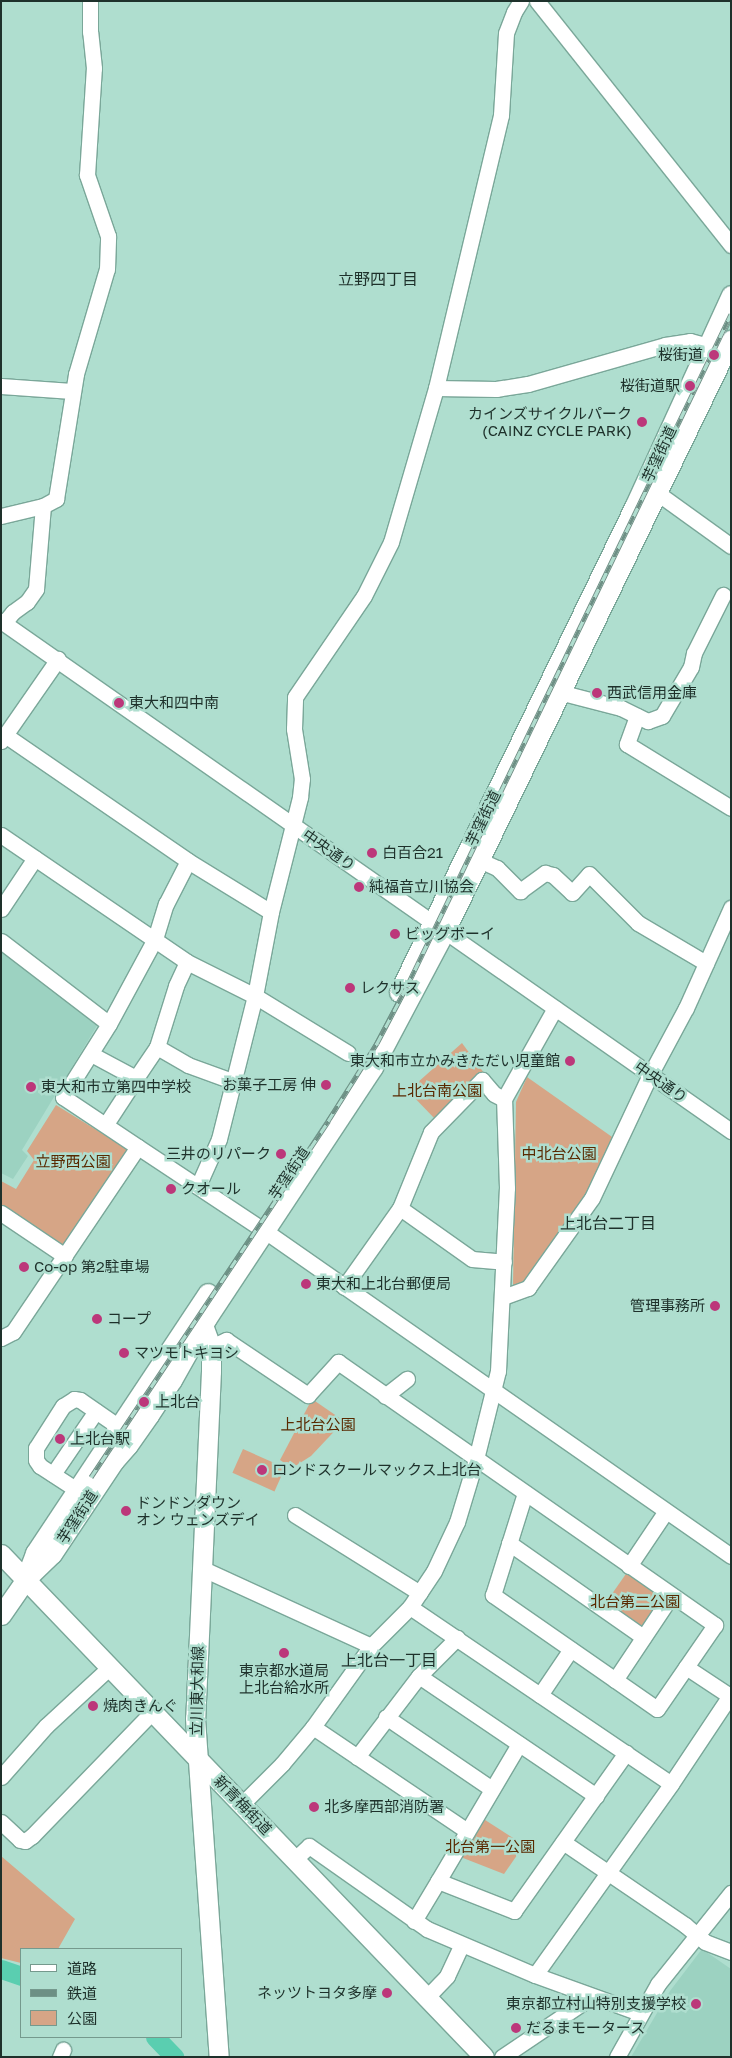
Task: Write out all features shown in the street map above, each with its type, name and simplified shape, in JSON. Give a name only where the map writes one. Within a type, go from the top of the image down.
[{"type":"main road","name":"芋窪街道","points":[[439,926],[731,295]]},
{"type":"main road","name":"芋窪街道","points":[[26,1579],[34,1553],[119,1426],[197,1321],[259,1228],[362,1062],[439,926],[479,860],[731,340]]},
{"type":"main road","name":"芋窪街道","points":[[1,1615],[26,1579],[52,1554],[172,1380],[197,1321]]},
{"type":"main road","name":"立川東大和線","points":[[197,1321],[211,1347],[195,1713],[196,1756],[220,2057]]},
{"type":"main road","name":"新青梅街道","points":[[1,1554],[427,1997],[479,2055]]},
{"type":"main road","points":[[160,1718],[195,1713]]},
{"type":"street","points":[[1,516],[43,506],[56,499],[72,391],[107,269],[108,236],[87,175],[94,68],[90,32],[90,1]]},
{"type":"street","points":[[198,1186],[218,1139],[255,996],[271,912],[300,797],[302,779],[294,729],[295,697],[364,596],[380,569],[391,542],[436,388],[501,115],[506,33],[514,12],[521,1]]},
{"type":"street","points":[[537,1],[731,245]]},
{"type":"street","points":[[436,388],[496,389],[512,387],[576,372],[664,345],[690,341],[708,346]]},
{"type":"street","points":[[1,386],[72,391]]},
{"type":"street","points":[[656,492],[731,546]]},
{"type":"street","points":[[2,622],[27,602],[36,589],[43,506]]},
{"type":"street","points":[[559,692],[621,708],[648,721],[662,716],[691,667],[694,653],[724,595]]},
{"type":"street","name":"中央通り","points":[[2,622],[731,1131]]},
{"type":"street","points":[[58,660],[3,738],[188,861],[271,912]]},
{"type":"street","points":[[637,716],[627,744],[731,808]]},
{"type":"street","points":[[1,835],[187,962],[255,996],[348,1053]]},
{"type":"street","points":[[1,909],[35,858]]},
{"type":"street","points":[[479,860],[497,868],[520,891],[545,873],[553,874],[572,893],[589,874],[638,923],[706,963]]},
{"type":"street","points":[[188,861],[166,904],[155,939],[109,1024],[63,1097],[106,1124],[344,1286],[731,1556]]},
{"type":"street","points":[[503,1297],[528,1288],[592,1198],[650,1075],[686,1008],[731,908]]},
{"type":"street","points":[[1,941],[109,1024]]},
{"type":"street","points":[[106,1124],[157,1047],[176,986],[187,962]]},
{"type":"street","points":[[242,1804],[282,1764],[313,1727],[371,1646],[420,1593],[434,1571],[457,1522],[476,1459],[498,1371],[507,1188],[504,1098],[555,1008]]},
{"type":"street","points":[[157,1047],[188,1064],[232,1081]]},
{"type":"street","points":[[91,1054],[136,1078]]},
{"type":"street","points":[[344,1286],[400,1208],[431,1132],[482,1080],[494,1094],[504,1098]]},
{"type":"street","points":[[1,1338],[13,1332],[138,1147]]},
{"type":"street","points":[[400,1208],[472,1259],[504,1262]]},
{"type":"street","points":[[1,1213],[65,1256]]},
{"type":"street","points":[[211,1347],[226,1340],[308,1395],[338,1362],[715,1625],[657,1709],[493,1595],[525,1493]]},
{"type":"street","points":[[385,1396],[407,1379]]},
{"type":"street","points":[[100,1482],[89,1489],[77,1490],[40,1466],[34,1454],[36,1448],[63,1406],[74,1399],[80,1400],[119,1426]]},
{"type":"street","points":[[53,1474],[96,1411]]},
{"type":"street","points":[[629,1566],[666,1511]]},
{"type":"street","points":[[295,1515],[420,1593]]},
{"type":"street","points":[[509,1543],[643,1638]]},
{"type":"street","points":[[201,1568],[371,1646]]},
{"type":"street","points":[[615,1680],[671,1596]]},
{"type":"street","points":[[410,1606],[671,1784]]},
{"type":"street","points":[[357,1757],[419,1676],[457,1638]]},
{"type":"street","points":[[540,1695],[571,1649]]},
{"type":"street","points":[[1,1777],[46,1726],[110,1667]]},
{"type":"street","points":[[535,1975],[671,1784],[730,1695],[686,1667]]},
{"type":"street","points":[[419,1676],[596,1796]]},
{"type":"street","points":[[386,1717],[492,1789]]},
{"type":"street","points":[[1,1822],[20,1840],[25,1841],[160,1718]]},
{"type":"street","points":[[313,1727],[467,1831]]},
{"type":"street","points":[[414,1921],[519,1744]]},
{"type":"street","points":[[438,1881],[514,1911],[626,1753]]},
{"type":"street","points":[[563,1842],[609,1872],[705,1942],[731,1952]]},
{"type":"street","points":[[295,1859],[309,1846],[414,1921],[461,1946],[640,2014]]},
{"type":"street","points":[[617,2057],[658,1984],[731,1893]]},
{"type":"street","points":[[427,1997],[447,1976],[461,1946]]},
{"type":"street","points":[[502,2057],[591,1996]]},
{"type":"shaded area","name":"東大和市立第四中学校","points":[[1,951],[98,1024],[22,1150],[28,1156],[13,1179],[1,1173]]},
{"type":"shaded area","name":"東京都立村山特別支援学校","points":[[702,1949],[731,1969],[731,2057],[631,2057],[670,1991]]},
{"type":"green space","name":"上北台南公園","points":[[462,1043],[484,1073],[436,1120],[408,1091]]},
{"type":"green space","name":"中北台公園","points":[[527,1077],[615,1139],[587,1194],[523,1287],[513,1286],[516,1102]]},
{"type":"green space","name":"立野西公園","points":[[56,1105],[129,1150],[64,1247],[1,1206],[1,1181],[16,1189],[34,1160],[27,1151]]},
{"type":"green space","name":"上北台公園","points":[[312,1399],[344,1421],[311,1456],[292,1468],[280,1460]]},
{"type":"green space","points":[[243,1449],[285,1468],[274,1491],[232,1473]]},
{"type":"green space","name":"北台第二公園","points":[[628,1571],[667,1598],[642,1633],[603,1606]]},
{"type":"green space","name":"北台第一公園","points":[[482,1818],[524,1845],[504,1874],[458,1856]]},
{"type":"green space","points":[[1,1856],[75,1919],[59,1948],[20,1948],[20,1963],[1,1958]]},
{"type":"waterway","points":[[1,1969],[20,1976]]},
{"type":"waterway","points":[[156,2038],[174,2057]]},
{"type":"railway","points":[[91,1477],[328,1121],[377,1043],[407,986],[731,314]]},
{"type":"place","name":"桜街道","points":[[714,355]]},
{"type":"place","name":"桜街道駅","points":[[690,386]]},
{"type":"place","name":"カインズサイクルパーク (CAINZ CYCLE PARK)","points":[[642,422]]},
{"type":"place","name":"西武信用金庫","points":[[597,693]]},
{"type":"place","name":"東大和四中南","points":[[119,703]]},
{"type":"place","name":"白百合21","points":[[372,853]]},
{"type":"place","name":"純福音立川協会","points":[[359,887]]},
{"type":"place","name":"ビッグボーイ","points":[[395,934]]},
{"type":"place","name":"レクサス","points":[[350,988]]},
{"type":"place","name":"東大和市立かみきただい児童館","points":[[570,1061]]},
{"type":"place","name":"お菓子工房 伸","points":[[326,1085]]},
{"type":"place","name":"東大和市立第四中学校","points":[[31,1087]]},
{"type":"place","name":"三井のリパーク","points":[[281,1154]]},
{"type":"place","name":"クオール","points":[[171,1189]]},
{"type":"place","name":"Co-op 第2駐車場","points":[[24,1267]]},
{"type":"place","name":"東大和上北台郵便局","points":[[306,1284]]},
{"type":"place","name":"管理事務所","points":[[715,1306]]},
{"type":"place","name":"コープ","points":[[97,1319]]},
{"type":"place","name":"マツモトキヨシ","points":[[124,1353]]},
{"type":"place","name":"上北台","points":[[144,1402]]},
{"type":"place","name":"上北台駅","points":[[60,1439]]},
{"type":"place","name":"ロンドスクールマックス上北台","points":[[262,1470]]},
{"type":"place","name":"ドンドンダウン オン ウェンズデイ","points":[[126,1511]]},
{"type":"place","name":"東京都水道局 上北台給水所","points":[[284,1653]]},
{"type":"place","name":"焼肉きんぐ","points":[[93,1706]]},
{"type":"place","name":"北多摩西部消防署","points":[[314,1807]]},
{"type":"place","name":"ネッツトヨタ多摩","points":[[387,1993]]},
{"type":"place","name":"東京都立村山特別支援学校","points":[[696,2004]]},
{"type":"place","name":"だるまモータース","points":[[516,2028]]},
{"type":"district","name":"立野四丁目","points":[[378,279]]},
{"type":"district","name":"上北台二丁目","points":[[608,1223]]},
{"type":"district","name":"上北台一丁目","points":[[389,1660]]}]
